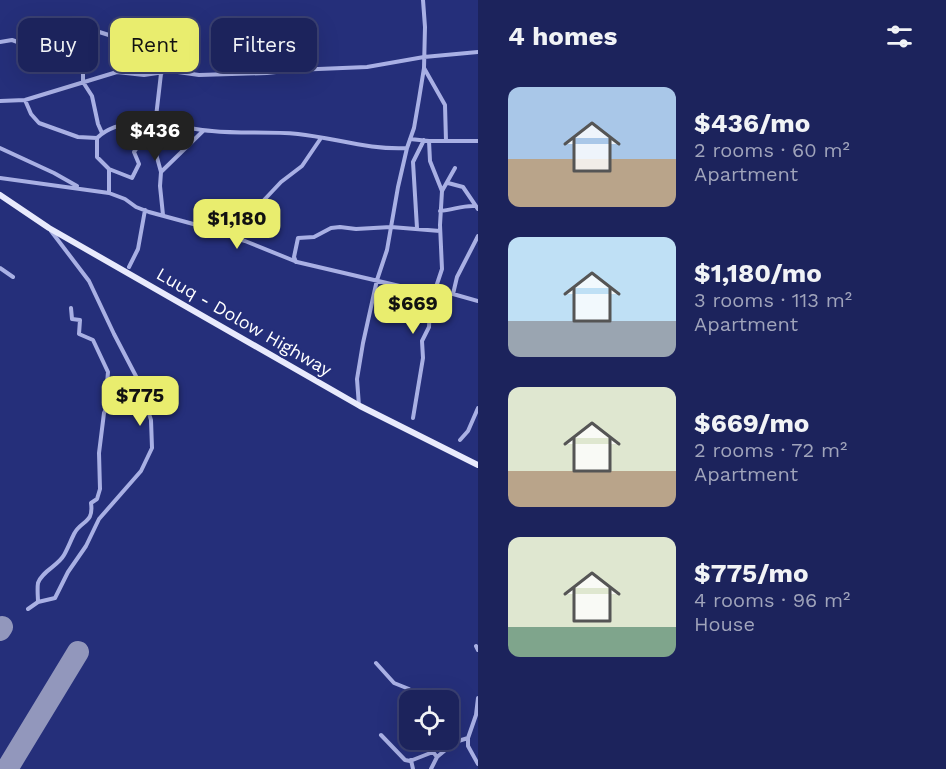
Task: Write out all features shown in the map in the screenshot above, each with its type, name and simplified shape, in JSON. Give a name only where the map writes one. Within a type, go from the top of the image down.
[{"type":"main road","name":"Luuq - Dolow Highway","points":[[0,195],[49,228],[360,406],[478,465]]},
{"type":"street","points":[[360,406],[357,379],[377,280],[387,250],[406,148],[414,128],[424,68],[423,0]]},
{"type":"street","points":[[98,32],[112,36],[132,52],[147,58],[155,57],[162,65],[157,98],[158,111],[154,123],[155,147],[161,172],[163,215]]},
{"type":"street","points":[[0,42],[12,40],[23,44],[32,52],[54,55],[80,64],[83,82],[92,96],[102,133]]},
{"type":"street","points":[[0,101],[26,100],[117,72],[144,75],[171,71],[199,75],[267,73],[367,67],[424,57],[478,52]]},
{"type":"street","points":[[424,68],[445,105],[446,141]]},
{"type":"street","points":[[26,100],[31,114],[39,123],[78,137],[97,138]]},
{"type":"street","points":[[155,147],[149,144],[137,146],[134,152],[139,164],[132,178],[109,169],[97,157],[97,138],[102,133],[137,123],[232,133],[276,132],[322,137],[377,148],[406,148]]},
{"type":"street","points":[[161,172],[204,131]]},
{"type":"street","points":[[240,239],[265,199],[281,182],[302,166],[322,137]]},
{"type":"street","points":[[410,139],[478,141]]},
{"type":"street","points":[[413,418],[423,358],[422,341],[429,327],[430,305],[442,269],[440,211],[442,190],[430,160],[427,141]]},
{"type":"street","points":[[417,228],[413,162],[427,141]]},
{"type":"street","points":[[0,148],[81,188]]},
{"type":"street","points":[[442,190],[455,168]]},
{"type":"street","points":[[109,169],[109,193]]},
{"type":"street","points":[[0,178],[109,193],[125,199],[136,207],[240,239],[297,262],[435,294],[453,294],[478,301]]},
{"type":"street","points":[[448,183],[463,187],[477,208]]},
{"type":"street","points":[[440,211],[455,210],[465,205],[477,208]]},
{"type":"street","points":[[129,267],[138,249],[140,225],[145,210]]},
{"type":"street","points":[[297,262],[294,257],[300,237],[314,237],[330,228],[391,227],[440,231]]},
{"type":"street","points":[[28,609],[38,602],[55,598],[99,519],[141,471],[152,448],[151,420],[139,382],[89,281],[49,228]]},
{"type":"street","points":[[453,294],[457,277],[478,236]]},
{"type":"street","points":[[0,268],[13,278]]},
{"type":"street","points":[[38,602],[38,583],[42,576],[65,554],[66,547],[75,531],[88,520],[92,513],[91,503],[98,499],[99,453],[104,413],[110,401],[107,384],[108,372],[93,340],[79,334],[80,320],[72,319],[71,308]]},
{"type":"street","points":[[460,440],[468,431],[478,408]]},
{"type":"street","points":[[376,663],[394,683],[409,690]]},
{"type":"street","points":[[478,698],[476,715],[468,738],[468,746],[478,764]]},
{"type":"street","points":[[381,735],[402,759],[411,760],[433,752],[436,757]]},
{"type":"street","points":[[431,769],[436,757],[455,742],[468,738]]},
{"type":"street","points":[[411,760],[414,769]]},
{"type":"runway","points":[[7,769],[78,652]]}]
